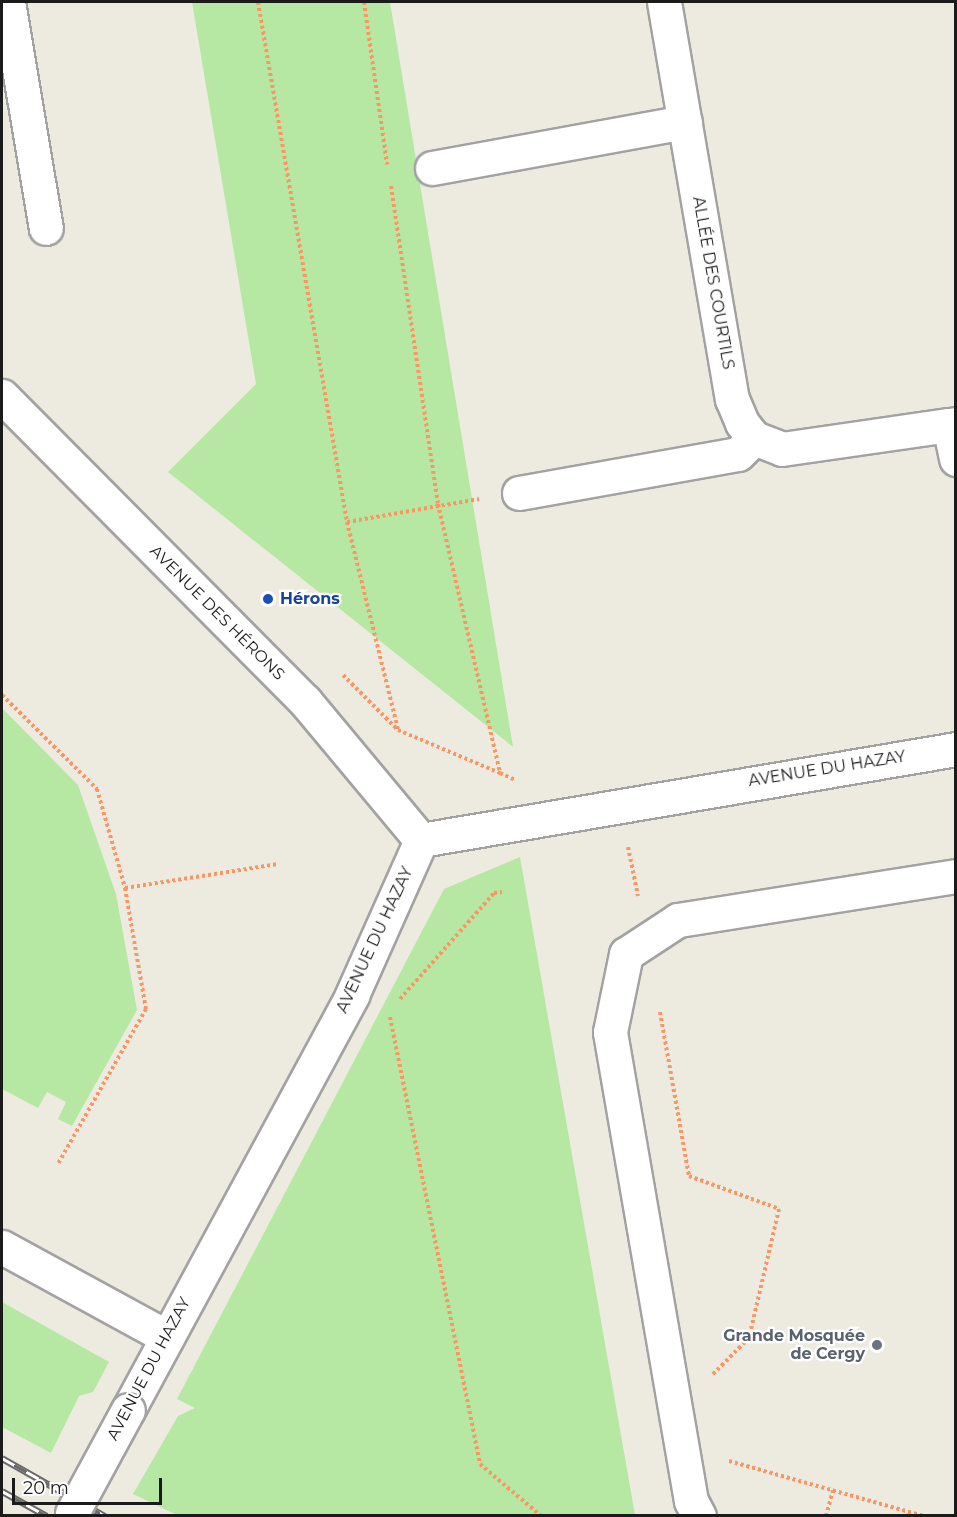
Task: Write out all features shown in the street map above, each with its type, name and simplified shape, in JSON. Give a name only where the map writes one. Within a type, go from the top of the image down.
[{"type":"street","points":[[8,2],[46,228]]},
{"type":"street","name":"ALLÉE DES COURTILS","points":[[664,2],[732,399],[754,438]]},
{"type":"street","points":[[432,168],[685,122]]},
{"type":"street","name":"AVENUE DES HÉRONS","points":[[2,396],[304,701],[421,840]]},
{"type":"street","points":[[519,493],[738,454],[754,438],[782,449],[952,425],[956,459]]},
{"type":"street","name":"AVENUE DU HAZAY","points":[[70,1515],[352,995],[421,840],[620,804],[956,749]]},
{"type":"street","points":[[699,1515],[691,1501],[610,1032],[626,954],[646,938],[678,920],[956,876]]},
{"type":"street","points":[[2,1247],[167,1337]]},
{"type":"path","points":[[258,2],[347,522],[398,730]]},
{"type":"path","points":[[364,2],[438,504],[500,772]]},
{"type":"path","points":[[347,522],[438,504],[519,493]]},
{"type":"path","points":[[337,668],[398,730],[515,780]]},
{"type":"path","points":[[2,695],[97,789],[125,888],[146,1009],[58,1164]]},
{"type":"path","points":[[620,804],[646,938]]},
{"type":"path","points":[[125,888],[278,864]]},
{"type":"path","points":[[396,1003],[494,893],[502,892]]},
{"type":"path","points":[[658,1006],[689,1176],[779,1209],[749,1338],[710,1378]]},
{"type":"path","points":[[389,1011],[480,1464],[541,1515]]},
{"type":"path","points":[[725,1460],[924,1515]]},
{"type":"path","points":[[826,1515],[833,1490]]},
{"type":"green space","points":[[192,2],[390,2],[513,747],[168,472],[256,384]]},
{"type":"green space","points":[[2,708],[78,785],[116,894],[137,1010],[72,1126],[58,1119],[66,1102],[47,1092],[38,1108],[2,1089]]},
{"type":"green space","points":[[520,857],[635,1515],[179,1516],[133,1494],[178,1416],[195,1408],[177,1399],[444,889]]},
{"type":"green space","points":[[2,1302],[109,1362],[93,1392],[79,1396],[51,1453],[2,1427]]},
{"type":"railway","points":[[2,1458],[105,1516]]},
{"type":"railway","points":[[2,1491],[47,1516]]},
{"type":"place","name":"Hérons","points":[[268,599]]},
{"type":"place","name":"Grande Mosquée de Cergy","points":[[877,1345]]}]
